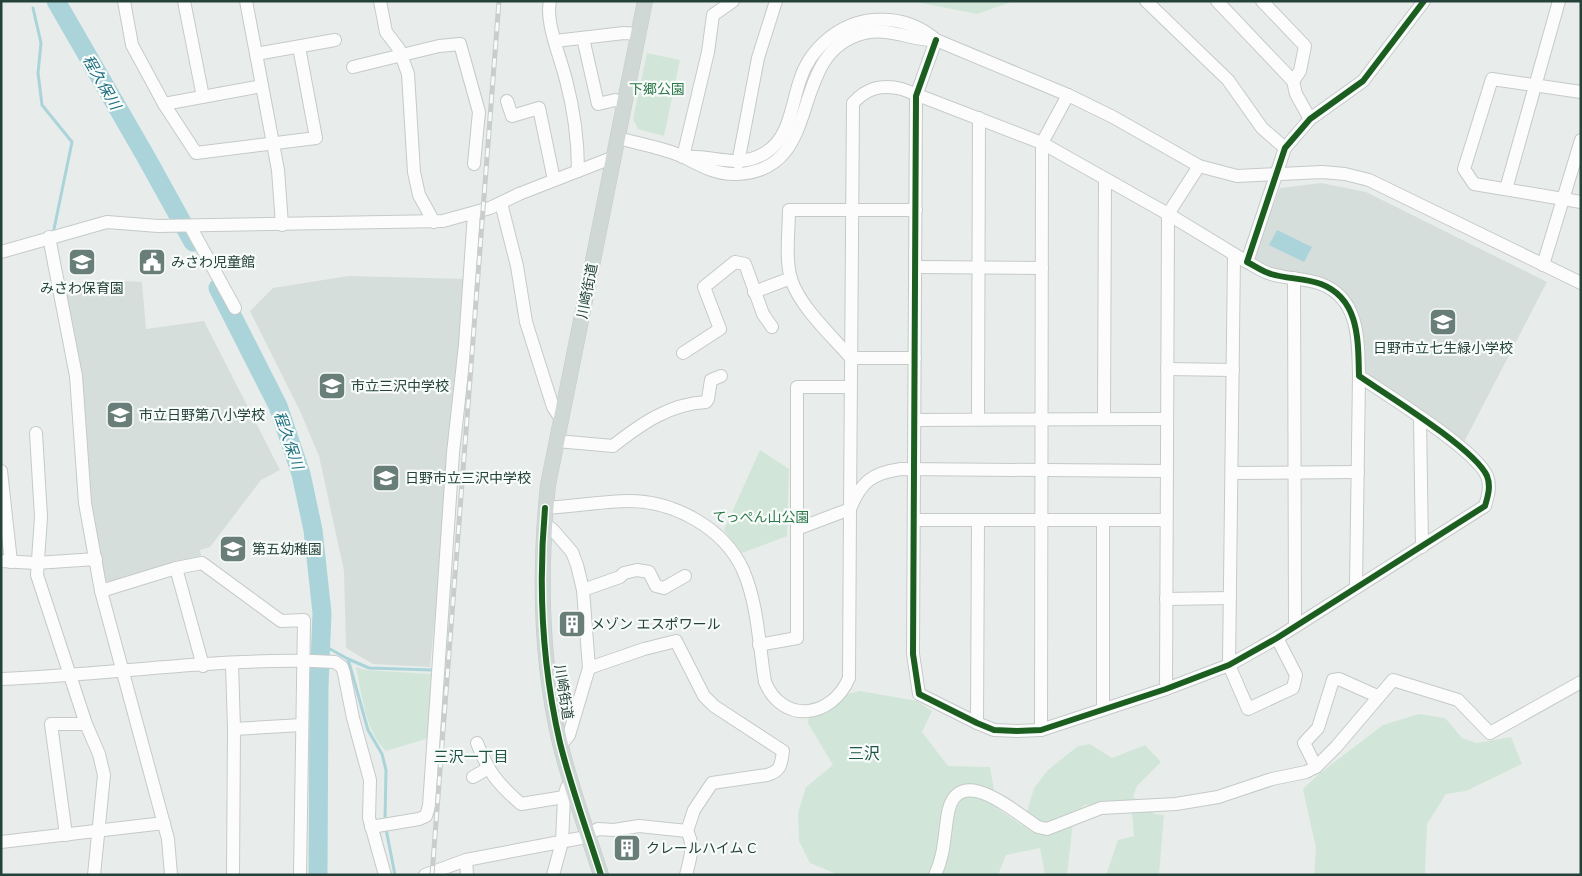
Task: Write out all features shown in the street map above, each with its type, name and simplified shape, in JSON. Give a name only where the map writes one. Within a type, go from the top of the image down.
[{"type":"main road","name":"川崎街道","points":[[601,875],[589,835],[568,791],[553,708],[542,618],[541,581],[544,515],[561,418],[645,1]]},
{"type":"street","points":[[124,1],[132,45],[164,104],[196,153],[274,145],[316,138],[299,47]]},
{"type":"street","points":[[184,1],[203,97]]},
{"type":"street","points":[[246,1],[274,145],[282,225]]},
{"type":"street","points":[[380,1],[386,32],[399,49],[408,74],[414,172],[419,196],[434,222]]},
{"type":"street","points":[[550,1],[549,8],[555,41],[578,135],[578,171]]},
{"type":"street","points":[[684,157],[708,52],[713,14],[733,1]]},
{"type":"street","points":[[738,163],[758,58],[776,1]]},
{"type":"street","points":[[1146,1],[1228,80],[1262,128],[1285,148]]},
{"type":"street","points":[[1217,1],[1293,81],[1296,94],[1310,119]]},
{"type":"street","points":[[1262,1],[1305,46],[1300,71],[1293,81]]},
{"type":"street","points":[[1247,262],[1278,175],[1285,148],[1310,119],[1363,81],[1424,1]]},
{"type":"street","points":[[1506,190],[1559,1]]},
{"type":"street","points":[[684,157],[700,155],[722,162],[738,163],[753,160],[767,152],[779,141],[787,127],[800,78],[811,58],[827,39],[843,29],[863,21],[884,19],[902,21],[924,30],[936,40],[1068,95],[1199,166],[1237,176],[1322,172],[1345,174],[1369,180],[1581,283]]},
{"type":"street","points":[[618,138],[684,157],[698,167],[737,174],[754,171],[772,164],[787,150],[797,134],[814,81],[822,63],[834,49],[847,40],[865,33],[883,31],[921,41],[936,40]]},
{"type":"street","points":[[555,41],[624,33],[638,34]]},
{"type":"street","points":[[583,38],[598,104],[615,100],[625,102]]},
{"type":"street","points":[[256,54],[335,40]]},
{"type":"street","points":[[936,40],[916,96],[913,654],[916,685],[919,694],[994,730],[1041,730],[1166,689],[1230,665],[1277,638],[1295,624],[1422,547],[1485,506],[1490,492],[1488,477],[1479,462],[1420,417],[1359,376]]},
{"type":"street","points":[[353,67],[439,46],[460,44],[479,112],[474,164]]},
{"type":"street","points":[[1581,92],[1492,79],[1464,169],[1474,184],[1581,202]]},
{"type":"street","points":[[164,104],[262,86]]},
{"type":"street","points":[[561,745],[569,736],[589,668],[583,590],[572,552],[553,530],[544,515],[634,501],[655,504],[694,518],[725,544],[743,571],[752,599],[765,682],[769,692],[782,706],[803,712],[825,706],[836,699],[844,690],[849,678],[850,653],[853,104],[862,94],[873,88],[889,86],[902,89],[1042,143],[1270,274],[1321,284],[1341,298],[1353,313],[1358,334],[1356,586]]},
{"type":"street","points":[[1041,730],[1042,143],[1068,95]]},
{"type":"street","points":[[507,101],[512,116],[539,108],[554,180]]},
{"type":"street","points":[[978,419],[979,118]]},
{"type":"street","points":[[1543,265],[1581,140]]},
{"type":"street","points":[[2,251],[107,222],[188,226],[434,222],[474,213],[614,156]]},
{"type":"street","points":[[1166,689],[1168,214],[1199,166]]},
{"type":"street","points":[[1104,419],[1105,179]]},
{"type":"street","points":[[501,203],[517,266],[526,322],[553,407],[561,418]]},
{"type":"street","points":[[915,358],[851,358],[799,297],[791,278],[789,210],[916,210]]},
{"type":"street","points":[[371,827],[419,819],[426,816],[428,806],[453,452],[464,345],[474,213]]},
{"type":"street","points":[[188,226],[235,308]]},
{"type":"street","points":[[49,237],[76,376],[85,503],[101,591],[164,822],[168,839],[171,875]]},
{"type":"street","points":[[1234,255],[1230,665],[1248,709],[1293,688],[1296,675],[1277,638]]},
{"type":"street","points":[[683,353],[720,330],[704,286],[735,262],[745,264],[763,314],[772,327]]},
{"type":"street","points":[[916,267],[1042,268]]},
{"type":"street","points":[[754,292],[791,278]]},
{"type":"street","points":[[1294,278],[1295,624]]},
{"type":"street","points":[[1167,369],[1233,370]]},
{"type":"street","points":[[557,441],[613,446],[653,417],[688,403],[706,402],[711,380],[721,376]]},
{"type":"street","points":[[759,645],[797,638],[797,387],[850,387]]},
{"type":"street","points":[[1420,417],[1422,547]]},
{"type":"street","points":[[915,420],[1167,419]]},
{"type":"street","points":[[36,432],[41,517],[36,563],[37,575],[86,724],[99,754],[104,775],[94,875]]},
{"type":"street","points":[[796,529],[850,509],[856,493],[867,480],[883,472],[914,470],[1166,471]]},
{"type":"street","points":[[1,471],[6,562],[36,563],[96,559]]},
{"type":"street","points":[[1232,472],[1358,472]]},
{"type":"street","points":[[914,520],[1166,520]]},
{"type":"street","points":[[977,723],[978,520]]},
{"type":"street","points":[[1103,709],[1104,520]]},
{"type":"street","points":[[101,591],[176,568],[202,563],[281,621],[304,620],[309,662],[302,725],[300,875]]},
{"type":"street","points":[[176,568],[203,666]]},
{"type":"street","points":[[583,590],[637,570],[649,572],[656,586],[666,593],[685,576]]},
{"type":"street","points":[[1166,599],[1230,598]]},
{"type":"street","points":[[589,668],[644,649],[676,641],[704,696],[714,706],[783,751],[781,767],[776,772],[712,783],[694,810],[687,831],[691,839],[692,852],[686,875]]},
{"type":"street","points":[[1,688],[1,678],[72,677],[232,664],[335,662],[342,667],[344,673],[353,718],[370,780],[369,818],[384,875]]},
{"type":"street","points":[[232,664],[234,729],[233,875]]},
{"type":"street","points":[[1316,767],[1304,743],[1318,728],[1333,680],[1339,679],[1377,696]]},
{"type":"street","points":[[934,875],[941,861],[950,804],[957,795],[964,791],[974,789],[984,791],[1038,827],[1047,829],[1101,808],[1185,803],[1218,796],[1316,767],[1336,747],[1377,696],[1393,680],[1458,700],[1490,733],[1581,682]]},
{"type":"street","points":[[66,834],[51,724],[86,724]]},
{"type":"street","points":[[234,729],[302,725]]},
{"type":"street","points":[[476,743],[487,769],[500,786],[521,804],[568,791],[562,842],[553,875]]},
{"type":"street","points":[[473,777],[487,769]]},
{"type":"street","points":[[1,842],[164,822]]},
{"type":"street","points":[[425,875],[466,860],[589,835],[598,828],[614,830],[639,826],[687,831]]},
{"type":"street","points":[[466,860],[467,875]]},
{"type":"shaded area","name":"日野市立七生緑小学校","points":[[1321,183],[1366,192],[1547,282],[1463,444],[1365,374],[1363,368],[1363,333],[1357,310],[1344,293],[1271,269],[1256,262],[1255,253],[1280,188]]},
{"type":"shaded area","name":"日野市立三沢中学校","points":[[348,276],[468,279],[430,667],[373,664],[346,648],[344,571],[319,456],[300,411],[250,311],[273,288]]},
{"type":"shaded area","points":[[123,281],[142,282],[146,329],[204,321],[280,470],[261,480],[210,547],[200,550],[202,559],[111,583],[105,580],[91,505],[83,386],[67,295]]},
{"type":"green space","points":[[911,1],[1014,1],[977,14]]},
{"type":"green space","name":"下郷公園","points":[[647,53],[680,60],[664,136],[638,129],[633,119]]},
{"type":"green space","name":"てっぺん山公園","points":[[760,450],[789,469],[787,536],[742,553],[724,530]]},
{"type":"green space","points":[[356,667],[366,670],[431,674],[429,738],[386,751],[373,733],[365,712]]},
{"type":"green space","points":[[860,691],[917,701],[932,711],[922,732],[948,766],[990,767],[997,808],[1023,826],[1034,788],[1048,770],[1078,746],[1090,744],[1112,758],[1145,745],[1161,762],[1137,786],[1133,797],[1155,814],[1164,815],[1159,875],[1106,875],[1118,840],[1134,836],[1132,813],[1121,802],[1085,805],[1074,813],[1067,875],[1045,875],[1040,848],[1006,855],[998,875],[839,875],[810,863],[799,841],[798,813],[806,787],[833,765],[808,723],[810,703]]},
{"type":"green space","points":[[1419,714],[1445,718],[1462,738],[1476,743],[1511,737],[1522,764],[1466,791],[1446,794],[1427,824],[1425,875],[1314,875],[1316,848],[1303,789],[1319,774],[1383,725]]},
{"type":"water","points":[[1277,230],[1312,247],[1304,262],[1269,245]]},
{"type":"waterway","name":"程久保川","points":[[56,1],[193,242]]},
{"type":"waterway","points":[[33,8],[41,43],[38,73],[42,105],[72,142],[54,229]]},
{"type":"waterway","name":"程久保川","points":[[218,288],[278,406],[301,474],[313,530],[322,613],[319,686],[318,875]]},
{"type":"waterway","points":[[321,644],[348,659],[368,730],[382,754],[386,770],[385,820]]},
{"type":"waterway","points":[[348,659],[369,668],[431,670]]},
{"type":"waterway","points":[[386,829],[395,875]]},
{"type":"railway","points":[[432,875],[499,1]]},
{"type":"cycle path","points":[[936,40],[916,96],[913,654],[919,694],[994,730],[1041,730],[1166,689],[1229,665],[1277,638],[1485,506],[1489,484],[1487,476],[1479,465],[1466,452],[1429,423],[1359,376],[1357,335],[1350,310],[1343,300],[1334,291],[1321,284],[1271,274],[1247,262],[1285,148],[1310,119],[1363,81],[1424,1]]},
{"type":"cycle path","points":[[545,508],[542,597],[545,655],[549,684],[564,759],[601,875]]},
{"type":"place","name":"みさわ保育園","points":[[82,262]]},
{"type":"place","name":"みさわ児童館","points":[[152,262]]},
{"type":"place","name":"日野市立七生緑小学校","points":[[1443,322]]},
{"type":"place","name":"市立三沢中学校","points":[[332,386]]},
{"type":"place","name":"市立日野第八小学校","points":[[120,415]]},
{"type":"place","name":"日野市立三沢中学校","points":[[386,478]]},
{"type":"place","name":"第五幼稚園","points":[[233,549]]},
{"type":"place","name":"メゾン エスポワール","points":[[572,624]]},
{"type":"place","name":"クレールハイム C","points":[[627,848]]},
{"type":"district","name":"三沢","points":[[864,753]]},
{"type":"district","name":"三沢一丁目","points":[[471,756]]}]
